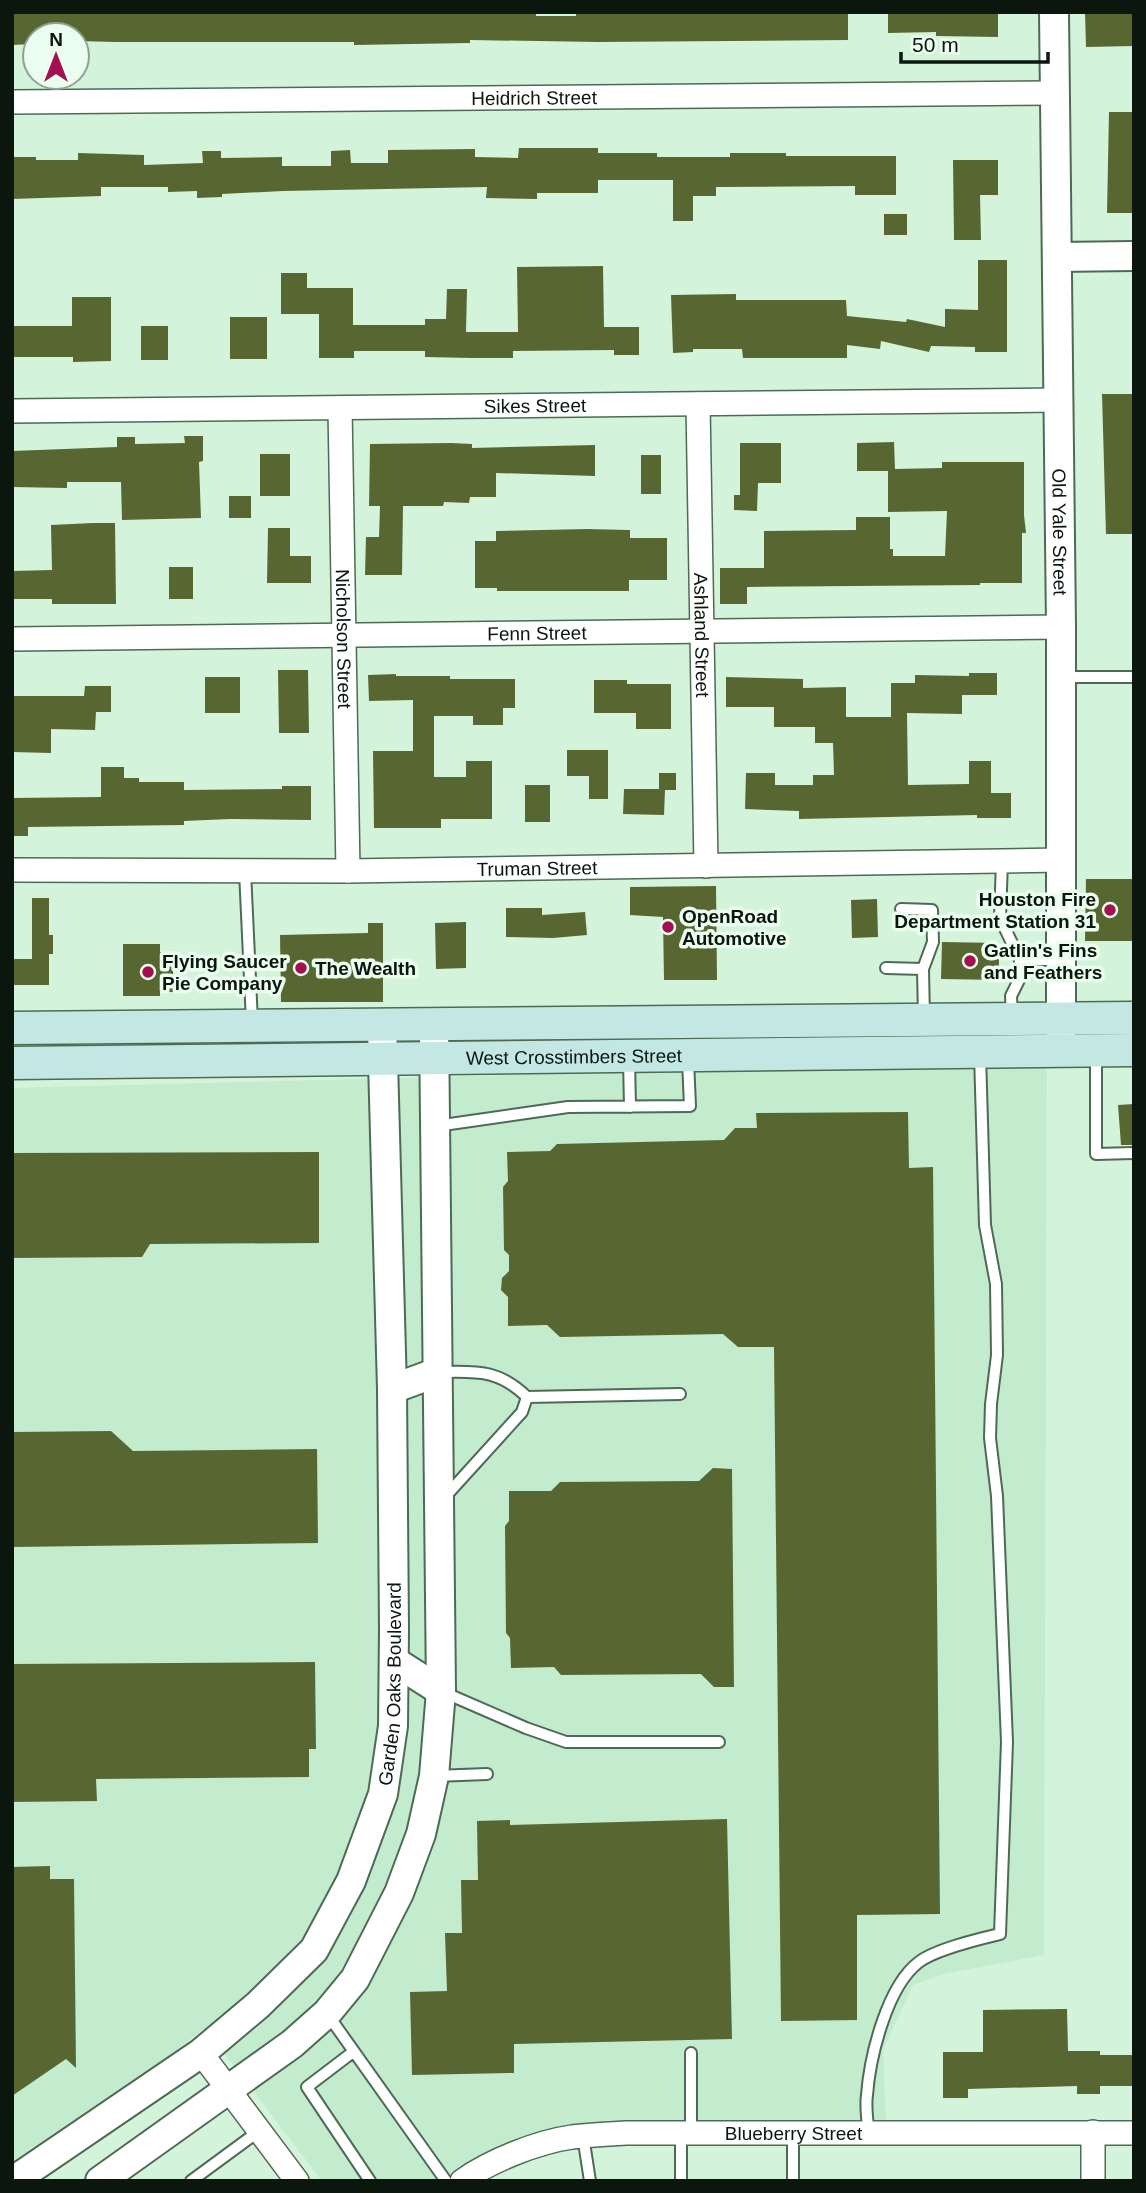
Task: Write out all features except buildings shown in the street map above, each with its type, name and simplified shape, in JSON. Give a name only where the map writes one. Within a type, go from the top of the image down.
[{"type":"main road","name":"West Crosstimbers Street","points":[[12,1028],[1134,1018]]},
{"type":"main road","points":[[723,1023],[724,1055]]},
{"type":"main road","points":[[238,1061],[245,1026]]},
{"type":"main road","name":"West Crosstimbers Street","points":[[12,1063],[1134,1050]]},
{"type":"street","name":"Old Yale Street","points":[[1054,12],[1061,626],[1061,1052]]},
{"type":"street","name":"Heidrich Street","points":[[12,102],[1056,93]]},
{"type":"street","points":[[1057,257],[1134,256]]},
{"type":"street","name":"Sikes Street","points":[[12,411],[1058,400]]},
{"type":"street","name":"Ashland Street","points":[[698,404],[706,866]]},
{"type":"street","name":"Nicholson Street","points":[[340,408],[348,871]]},
{"type":"street","name":"Fenn Street","points":[[12,639],[1061,626]]},
{"type":"street","name":"Truman Street","points":[[12,870],[348,871],[1061,860]]},
{"type":"street","name":"Garden Oaks Boulevard","points":[[13,2181],[201,2053],[258,2005],[314,1950],[351,1881],[383,1794],[393,1726],[394,1661],[392,1389],[382,1025]]},
{"type":"street","points":[[100,2181],[292,2044],[327,2013],[355,1979],[399,1893],[421,1834],[434,1776],[441,1691],[433,1025]]},
{"type":"street","points":[[392,1389],[438,1372]]},
{"type":"street","points":[[394,1661],[441,1691]]},
{"type":"street","points":[[201,2053],[297,2181]]},
{"type":"street","points":[[1093,2132],[1093,2181]]},
{"type":"street","name":"Blueberry Street","points":[[470,2178],[520,2152],[569,2138],[626,2133],[1134,2133]]},
{"type":"lane","points":[[1061,677],[1134,677]]},
{"type":"lane","points":[[1002,861],[1000,918],[1020,960],[1020,978],[1011,996],[1012,1020]]},
{"type":"lane","points":[[245,871],[245,1026]]},
{"type":"lane","points":[[901,909],[932,910],[933,942],[923,969],[924,1021]]},
{"type":"lane","points":[[1020,960],[1061,960]]},
{"type":"lane","points":[[886,968],[923,969]]},
{"type":"lane","points":[[1096,1051],[1096,1154],[1134,1153]]},
{"type":"lane","points":[[869,2132],[866,2097],[873,2054],[883,2018],[901,1980],[919,1961],[958,1945],[1000,1934],[1007,1742],[997,1496],[990,1438],[997,1355],[996,1284],[985,1225],[980,1053]]},
{"type":"lane","points":[[629,1056],[630,1107]]},
{"type":"lane","points":[[436,1126],[568,1107],[690,1106],[688,1056]]},
{"type":"lane","points":[[438,1372],[486,1371],[517,1387],[527,1396],[680,1394]]},
{"type":"lane","points":[[440,1503],[522,1412],[527,1396]]},
{"type":"lane","points":[[441,1691],[526,1728],[566,1742],[719,1742]]},
{"type":"lane","points":[[434,1776],[487,1774]]},
{"type":"lane","points":[[327,2013],[446,2181]]},
{"type":"lane","points":[[353,2052],[307,2087],[370,2181]]},
{"type":"lane","points":[[681,2181],[691,2053]]},
{"type":"lane","points":[[191,2181],[259,2131]]},
{"type":"lane","points":[[793,2132],[793,2181]]},
{"type":"lane","points":[[583,2136],[590,2181]]},
{"type":"shaded area","points":[[1047,1061],[1044,1955],[943,1974],[913,1985],[883,2050],[886,2121],[608,2120],[502,2147],[442,2181],[322,2181],[205,2028],[12,2161],[12,1088]]},
{"type":"place","name":"Houston Fire Department Station 31","points":[[1110,910]]},
{"type":"place","name":"OpenRoad Automotive","points":[[668,927]]},
{"type":"place","name":"Gatlin's Fins and Feathers","points":[[970,961]]},
{"type":"place","name":"The Wealth","points":[[301,968]]},
{"type":"place","name":"Flying Saucer Pie Company","points":[[148,972]]}]
